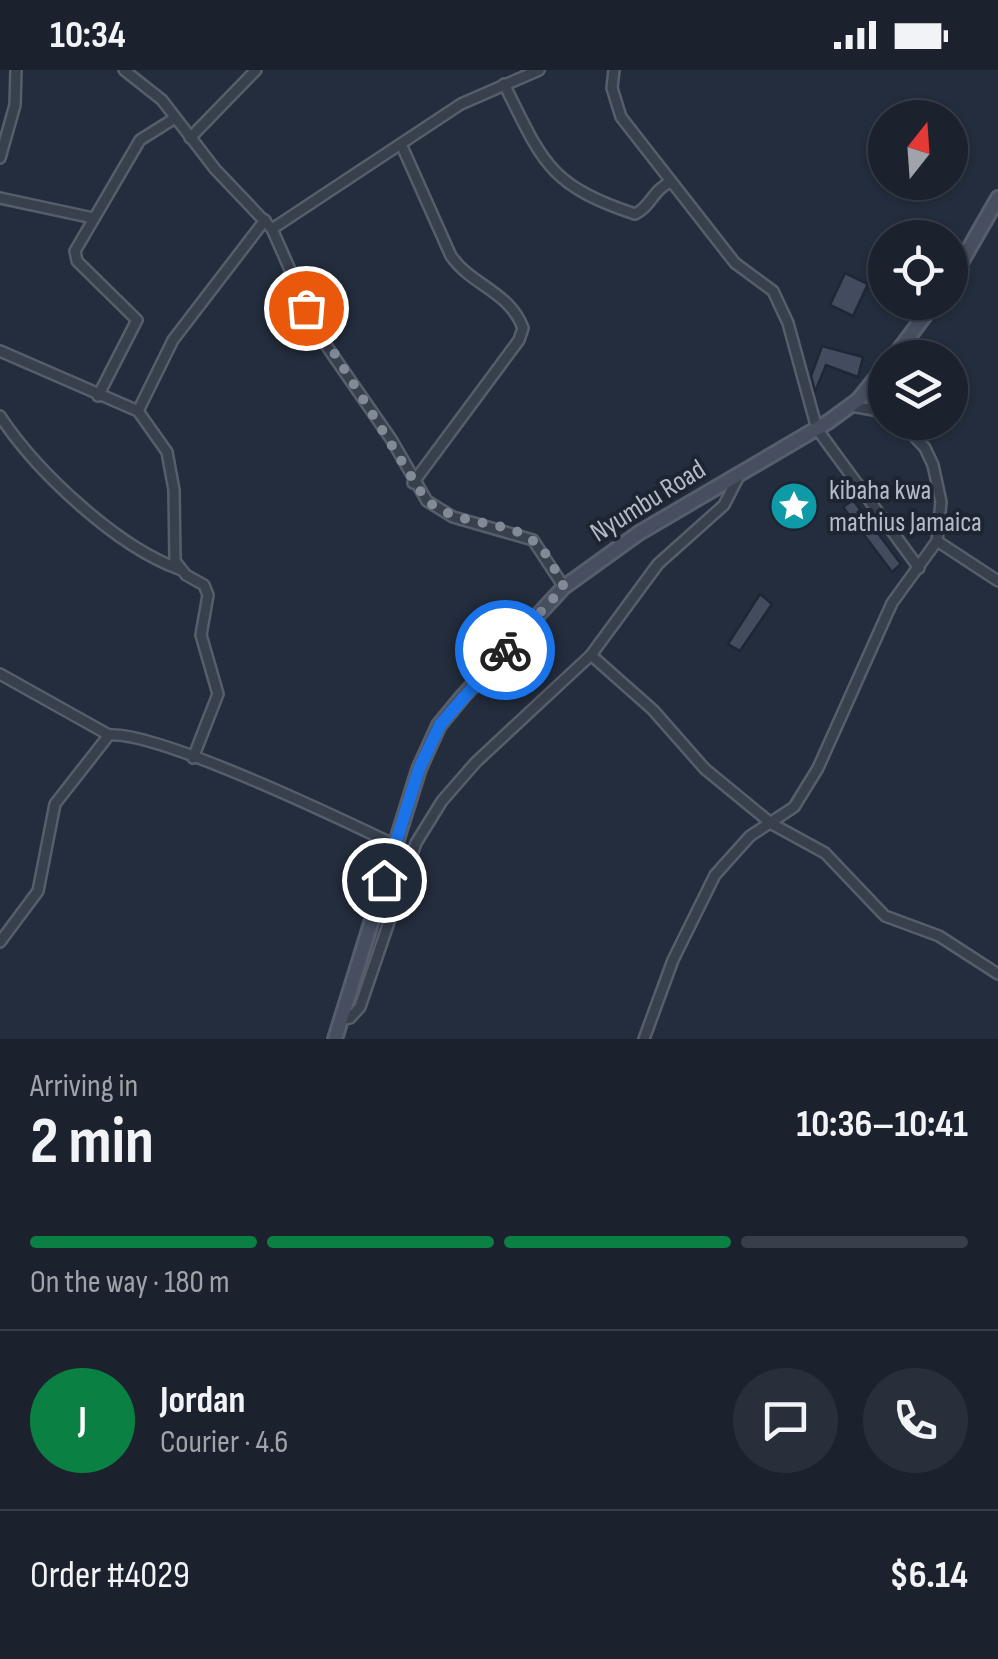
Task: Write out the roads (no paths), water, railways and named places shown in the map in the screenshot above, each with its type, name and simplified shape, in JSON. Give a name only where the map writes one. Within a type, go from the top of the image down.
[{"type":"street","points":[[0,158],[15,105],[16,70]]},
{"type":"street","points":[[124,70],[150,88],[268,225],[318,335],[391,439],[414,483],[440,512],[533,540],[564,587]]},
{"type":"street","points":[[190,138],[256,70]]},
{"type":"street","points":[[138,410],[173,340],[268,225],[461,104],[538,70]]},
{"type":"street","points":[[614,70],[612,88],[621,117],[735,263],[773,291],[788,323],[817,429],[919,568]]},
{"type":"street","points":[[504,84],[539,154],[567,186],[635,214],[644,210],[655,190],[670,182]]},
{"type":"street","points":[[98,396],[137,320],[74,256],[140,140],[175,118]]},
{"type":"street","points":[[401,144],[451,256],[460,269],[508,302],[522,328],[520,340],[476,404],[414,483]]},
{"type":"street","points":[[0,198],[93,218]]},
{"type":"street","points":[[968,250],[998,198]]},
{"type":"street","points":[[0,351],[138,410],[167,452],[175,513],[172,549],[179,568]]},
{"type":"street","name":"Nyumbu Road","points":[[340,1033],[419,769],[440,725],[564,587],[639,533],[817,429],[850,406],[868,386]]},
{"type":"street","points":[[850,406],[868,409]]},
{"type":"street","points":[[0,416],[28,452],[106,524],[144,552],[179,568],[207,590],[200,636],[218,685],[213,709],[193,758]]},
{"type":"street","points":[[644,1039],[672,960],[715,876],[750,836],[794,807],[818,768],[892,603],[936,541],[941,502],[933,465],[917,440]]},
{"type":"street","points":[[340,1033],[360,1006],[416,843],[442,801],[476,762],[591,655],[658,564],[724,505],[742,472]]},
{"type":"street","points":[[936,541],[998,581]]},
{"type":"street","points":[[591,655],[653,710],[704,769],[772,824],[825,854],[884,916],[939,936],[998,974]]},
{"type":"street","points":[[0,674],[109,735],[122,734],[193,758],[395,844]]},
{"type":"street","points":[[0,942],[38,890],[55,804],[109,735]]},
{"type":"place","name":"kibaha kwa mathius Jamaica","points":[[794,506]]}]
